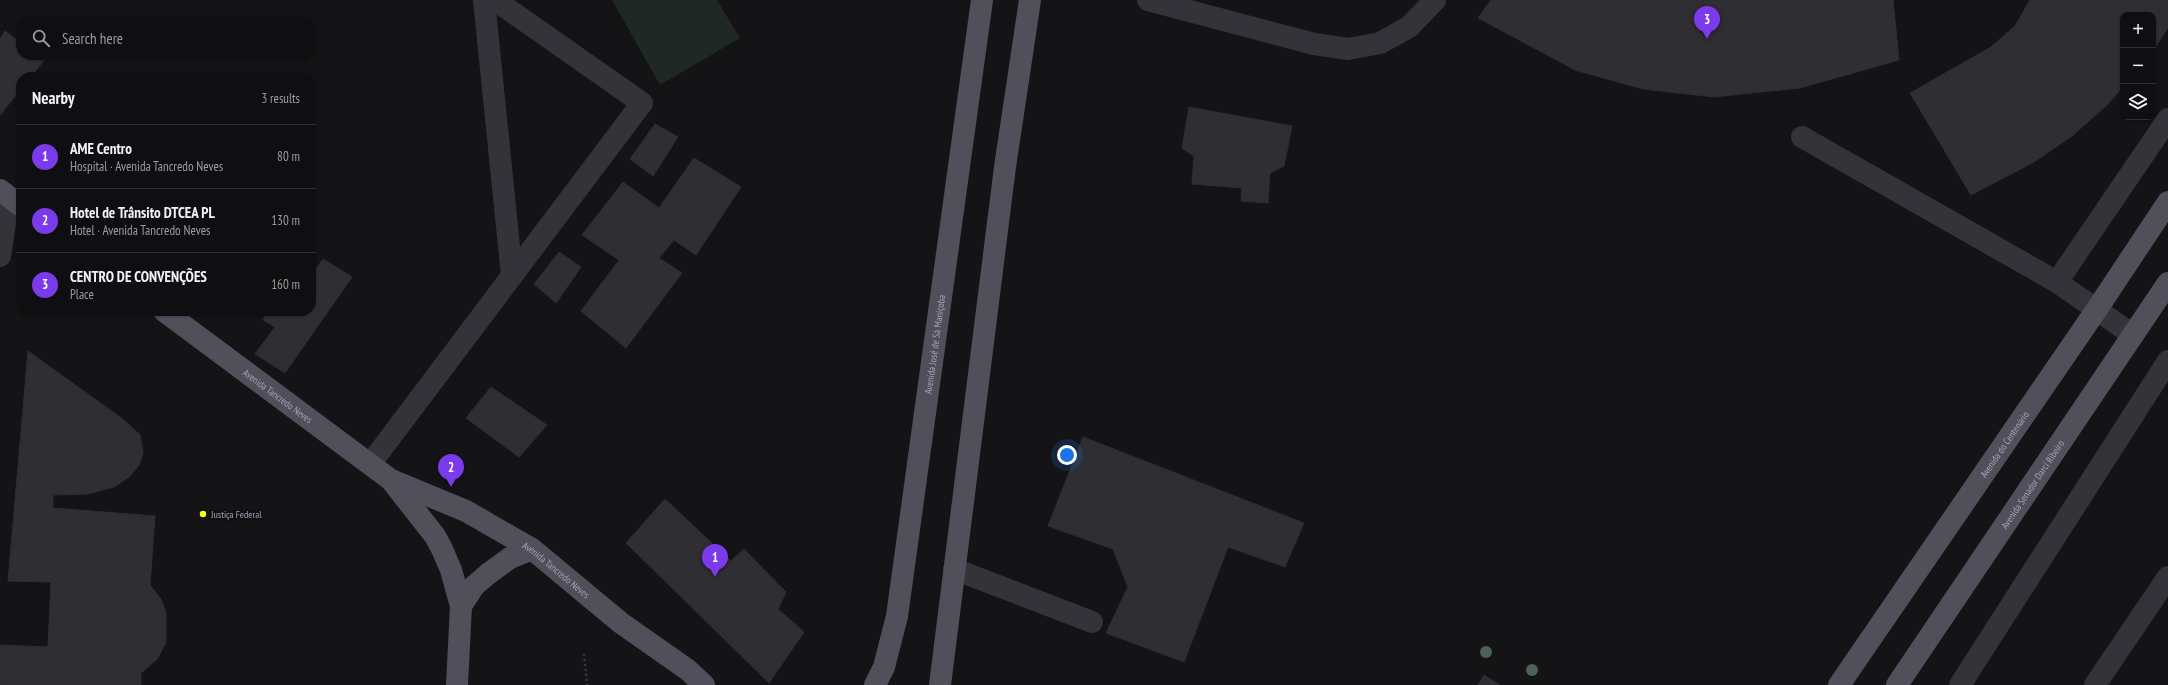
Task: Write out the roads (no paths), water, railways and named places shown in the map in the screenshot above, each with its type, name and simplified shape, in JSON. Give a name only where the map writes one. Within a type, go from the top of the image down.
[{"type":"main road","name":"Avenida José de Sá Maniçoba","points":[[875,685],[884,667],[897,616],[982,0]]},
{"type":"main road","points":[[940,685],[1005,167],[1030,0]]},
{"type":"main road","name":"Avenida do Centenário","points":[[1839,685],[2097,310],[2168,202]]},
{"type":"main road","name":"Avenida Senador Darcí Ribeiro","points":[[1897,685],[2168,283]]},
{"type":"main road","name":"Avenida Tancredo Neves","points":[[171,316],[371,463],[391,480],[435,536],[451,570],[460,606],[457,685]]},
{"type":"main road","name":"Avenida Tancredo Neves","points":[[391,480],[466,511],[532,549],[688,678],[704,685]]},
{"type":"main road","points":[[460,606],[474,586],[488,574],[510,558],[532,549]]},
{"type":"street","points":[[484,0],[512,276]]},
{"type":"street","points":[[371,463],[642,103],[495,0]]},
{"type":"street","points":[[1148,0],[1314,44],[1348,49],[1380,43],[1409,27],[1434,0]]},
{"type":"street","points":[[2057,282],[2168,119]]},
{"type":"street","points":[[1802,137],[2057,282],[2133,335]]},
{"type":"street","points":[[0,256],[10,198]]},
{"type":"street","points":[[1960,685],[2168,361]]},
{"type":"street","points":[[954,569],[1092,622]]},
{"type":"street","points":[[2095,685],[2168,577]]},
{"type":"place","name":"CENTRO DE CONVENÇÕES","points":[[1707,39]]},
{"type":"place","name":"Hotel de Trânsito DTCEA PL","points":[[451,487]]},
{"type":"place","name":"Justiça Federal","points":[[203,514]]},
{"type":"place","name":"AME Centro","points":[[715,577]]}]
